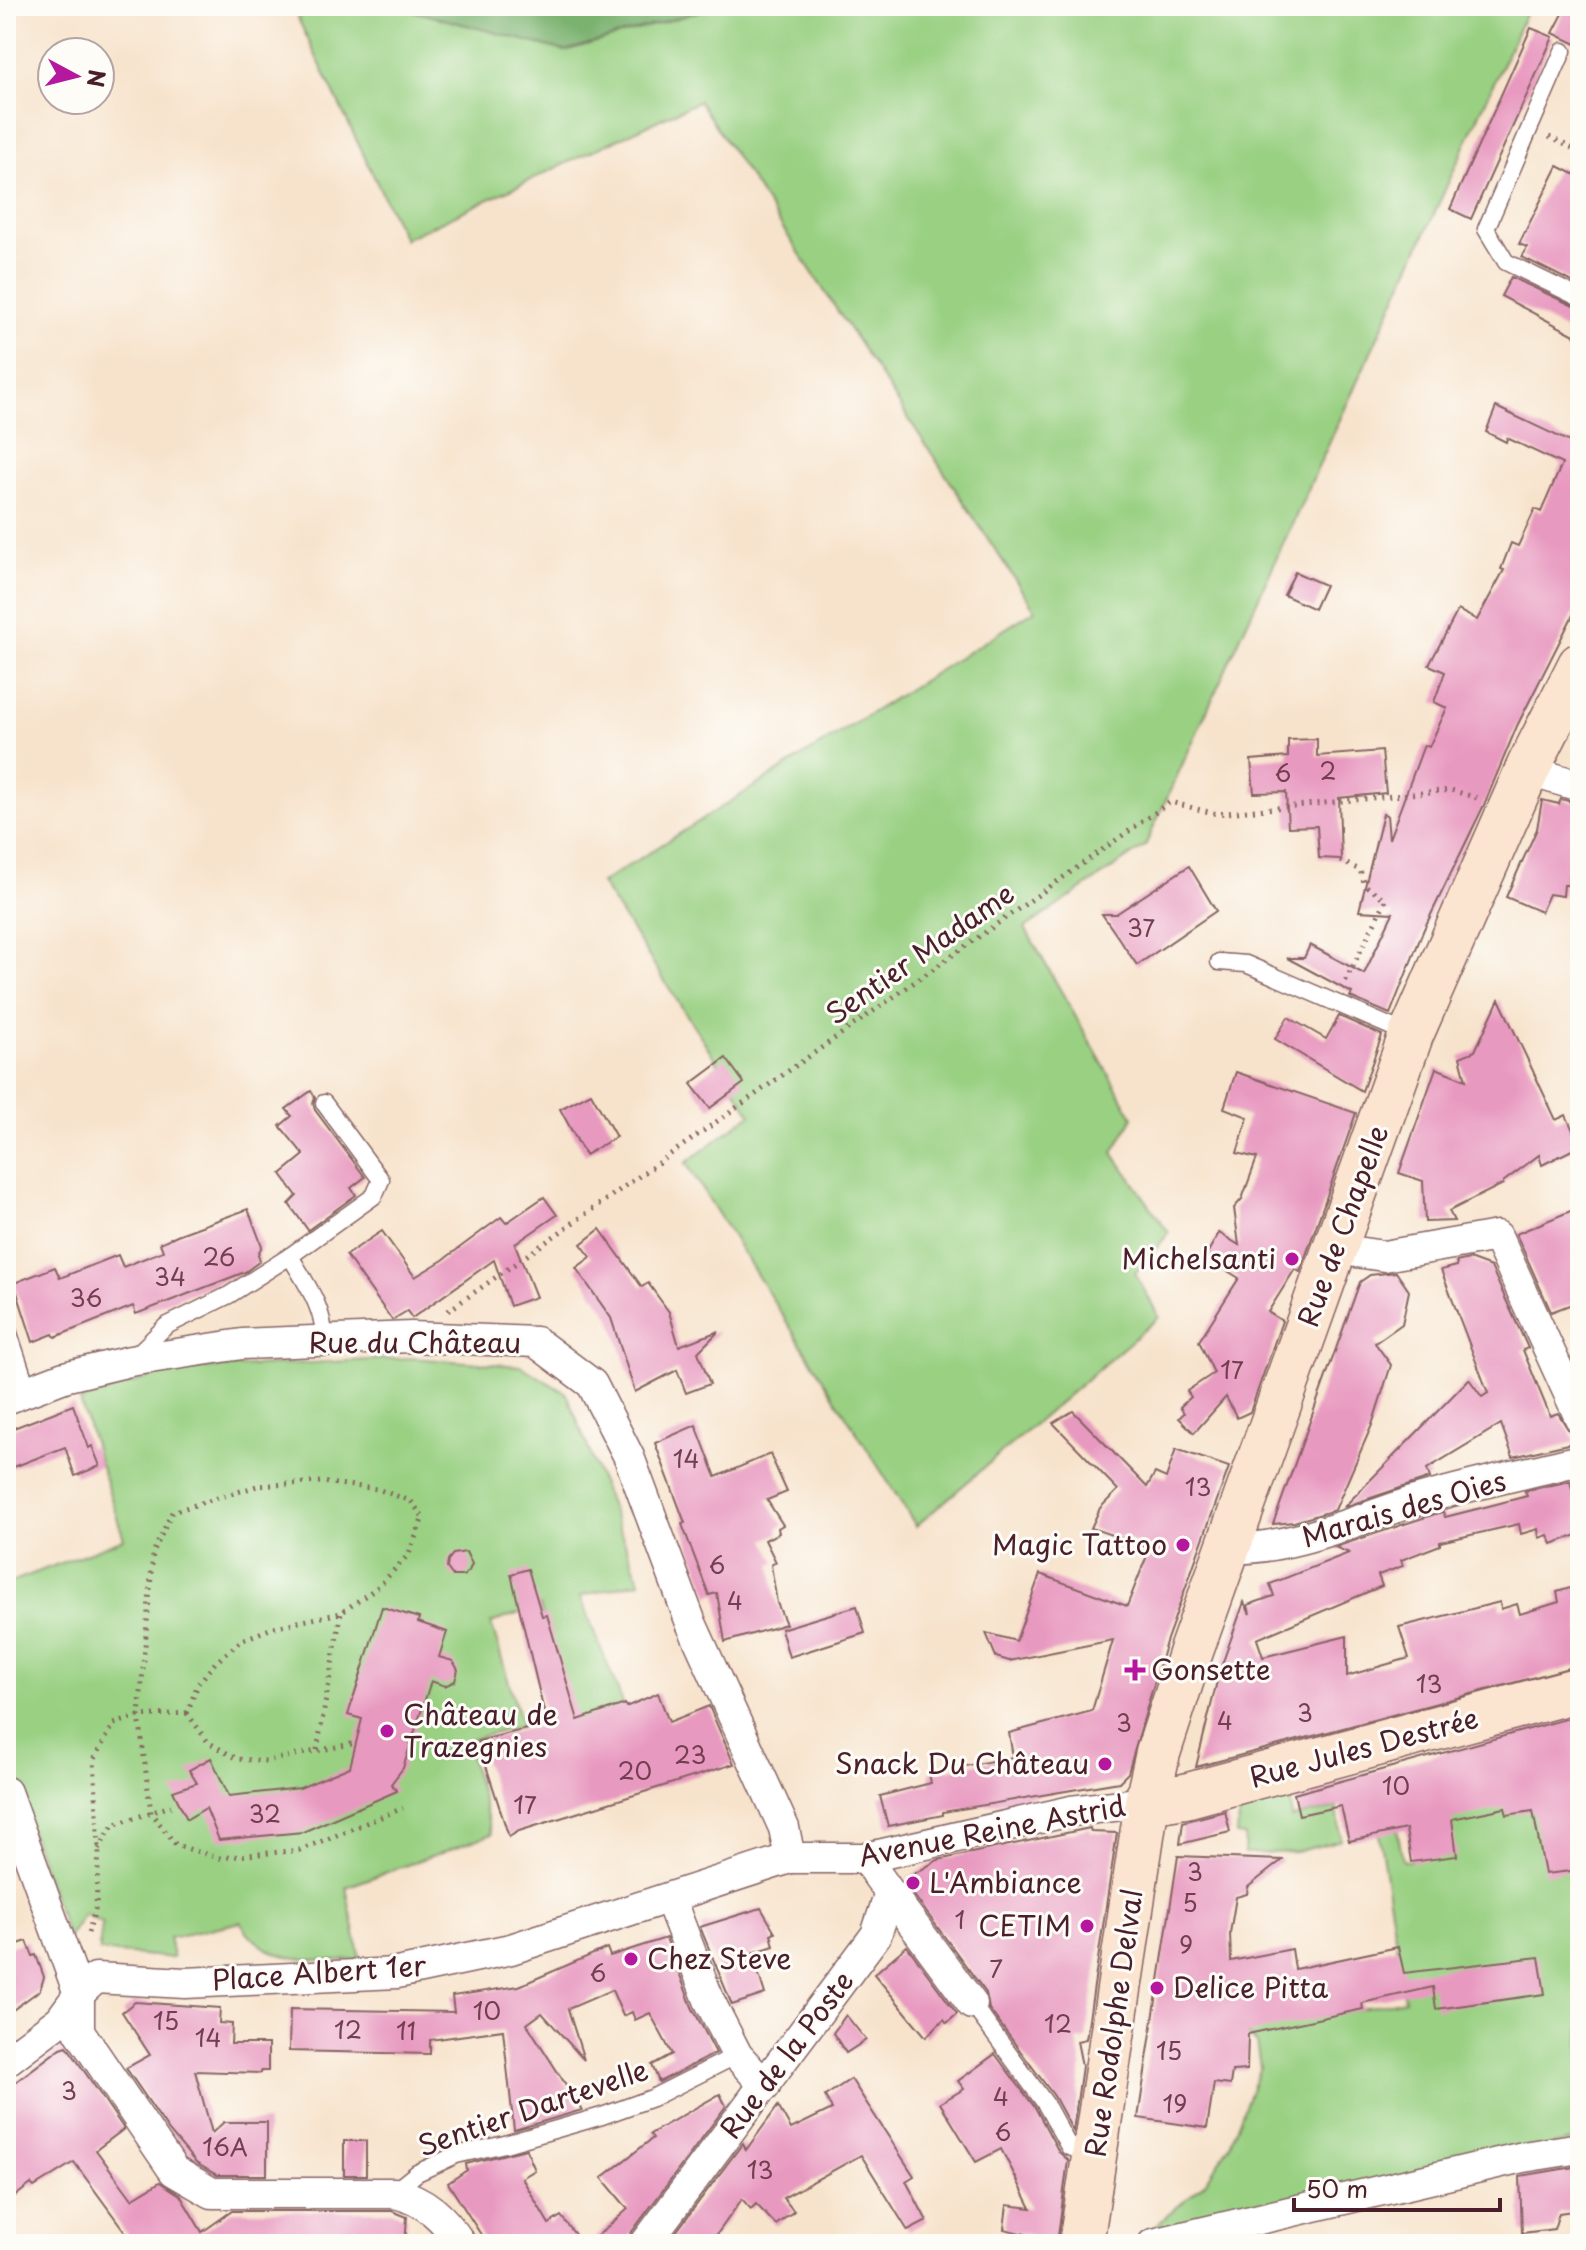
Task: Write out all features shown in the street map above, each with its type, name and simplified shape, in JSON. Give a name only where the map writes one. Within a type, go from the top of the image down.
[{"type":"main road","name":"Rue de Chapelle","points":[[1147,1802],[1158,1753],[1186,1665],[1411,1035],[1529,766],[1580,665]]},
{"type":"main road","name":"Rue Jules Destrée","points":[[1147,1802],[1185,1796],[1580,1689]]},
{"type":"main road","name":"Rue Rodolphe Delval","points":[[1081,2244],[1147,1802]]},
{"type":"street","points":[[1529,766],[1546,776],[1580,786]]},
{"type":"street","points":[[1335,1249],[1384,1256],[1497,1236],[1580,1418]]},
{"type":"street","name":"Rue du Château","points":[[17,1395],[64,1377],[130,1361],[242,1344],[411,1337],[536,1342],[592,1384],[629,1457],[691,1623],[784,1828],[790,1858]]},
{"type":"street","name":"Marais des Oies","points":[[1227,1549],[1299,1541],[1415,1501],[1580,1460]]},
{"type":"street","points":[[6,1792],[79,1994],[79,2031],[174,2171],[212,2193],[391,2193],[410,2196],[444,2220],[461,2244]]},
{"type":"street","name":"Avenue Reine Astrid","points":[[790,1858],[865,1858],[1071,1811],[1147,1802]]},
{"type":"street","name":"Place Albert 1er","points":[[79,1994],[96,1978],[185,1983],[397,1973],[511,1949],[790,1858]]},
{"type":"street","points":[[865,1858],[972,2004]]},
{"type":"street","name":"Rue de la Poste","points":[[645,2244],[876,1935],[890,1893]]},
{"type":"street","points":[[670,1899],[709,2000],[737,2055],[765,2086]]},
{"type":"street","points":[[6,2061],[60,2020],[79,1994]]},
{"type":"street","points":[[1153,2244],[1523,2157],[1580,2148]]},
{"type":"lane","points":[[1563,51],[1486,229],[1506,262],[1580,298]]},
{"type":"lane","points":[[1219,962],[1246,964],[1411,1035]]},
{"type":"lane","points":[[130,1361],[166,1326],[229,1295],[374,1196],[381,1180],[324,1103]]},
{"type":"lane","points":[[290,1256],[315,1300],[324,1324],[324,1340]]},
{"type":"lane","points":[[6,1324],[17,1395]]},
{"type":"lane","points":[[972,2004],[1045,2103],[1069,2147],[1094,2156]]},
{"type":"lane","name":"Sentier Dartevelle","points":[[391,2193],[417,2173],[456,2155],[549,2132],[652,2098],[737,2055]]},
{"type":"path","points":[[1530,128],[1580,152]]},
{"type":"path","name":"Sentier Madame","points":[[411,1337],[1170,802],[1217,814],[1451,790],[1510,809]]},
{"type":"path","points":[[1335,1000],[1386,900],[1365,885],[1360,870],[1340,861]]},
{"type":"path","points":[[187,1713],[198,1684],[215,1663],[242,1640],[275,1627],[341,1613],[379,1586],[409,1554],[423,1517],[411,1501],[377,1489],[321,1482],[257,1486],[172,1512],[153,1553],[139,1716],[151,1813],[176,1845],[218,1858],[300,1850],[403,1808]]},
{"type":"path","points":[[317,1750],[341,1613]]},
{"type":"path","points":[[79,1994],[84,1945],[96,1907],[99,1850],[94,1759],[114,1724],[139,1716],[187,1713]]},
{"type":"path","points":[[187,1713],[208,1742],[237,1759],[266,1761],[356,1743]]},
{"type":"path","points":[[99,1850],[113,1825],[171,1806]]},
{"type":"green space","points":[[292,6],[394,6],[565,51],[718,6],[1529,6],[1145,846],[1025,928],[1133,1117],[1113,1153],[1169,1233],[1135,1273],[1159,1317],[916,1526],[686,1163],[751,1114],[601,883],[1035,610],[699,101],[404,239]]},
{"type":"green space","points":[[394,6],[718,6],[565,51]]},
{"type":"green space","points":[[410,1358],[521,1366],[567,1394],[640,1582],[580,1596],[627,1713],[576,1728],[540,1606],[491,1623],[522,1726],[466,1741],[492,1834],[346,1887],[360,1960],[293,1958],[278,1954],[251,1937],[241,1922],[169,1938],[173,1958],[99,1951],[102,1923],[84,1914],[68,1938],[6,1762],[6,1584],[124,1539],[80,1401],[172,1370]]},
{"type":"green space","points":[[1288,1789],[1292,1818],[1337,1808],[1341,1840],[1296,1852],[1244,1854],[1245,1836],[1236,1835],[1242,1803]]},
{"type":"green space","points":[[1521,1796],[1580,1867],[1580,2139],[1146,2234],[1205,2183],[1230,2144],[1260,2067],[1256,2042],[1245,2032],[1405,2000],[1376,1815],[1394,1811],[1403,1861],[1419,1860],[1444,1820]]},
{"type":"building","points":[[1567,6],[1580,6],[1580,46],[1553,33]]},
{"type":"building","points":[[1531,28],[1553,37],[1471,219],[1450,209]]},
{"type":"building","points":[[1558,166],[1580,177],[1580,286],[1522,257],[1527,247],[1519,244]]},
{"type":"building","points":[[1511,277],[1580,309],[1580,338],[1501,296]]},
{"type":"building","points":[[1496,407],[1572,443],[1580,425],[1580,601],[1517,726],[1484,805],[1424,929],[1390,1014],[1350,997],[1352,993],[1287,958],[1304,958],[1310,945],[1364,974],[1393,913],[1359,911],[1383,814],[1387,815],[1389,839],[1424,745],[1429,747],[1447,708],[1434,702],[1445,672],[1429,665],[1458,610],[1477,620],[1504,570],[1501,569],[1511,543],[1518,546],[1535,509],[1541,512],[1562,464],[1507,438],[1506,442],[1486,432]]},
{"type":"building","points":[[1295,572],[1325,585],[1314,609],[1284,595]]},
{"type":"building","points":[[1317,739],[1317,756],[1382,751],[1386,793],[1339,798],[1341,859],[1319,858],[1317,826],[1288,827],[1286,792],[1254,793],[1251,760],[1288,757],[1288,740]]},
{"type":"building","points":[[1561,799],[1580,804],[1580,839],[1575,871],[1571,871],[1568,885],[1564,885],[1563,896],[1549,894],[1541,912],[1506,897],[1537,829],[1542,800],[1559,804]]},
{"type":"building","points":[[1189,866],[1216,911],[1137,965],[1102,914],[1116,914]]},
{"type":"building","points":[[1499,999],[1556,1120],[1566,1115],[1580,1146],[1542,1165],[1539,1155],[1503,1184],[1449,1211],[1454,1221],[1425,1222],[1423,1181],[1399,1173],[1436,1068],[1466,1080],[1460,1057],[1475,1051]]},
{"type":"building","points":[[1339,1016],[1382,1035],[1362,1091],[1275,1039],[1288,1017],[1326,1039]]},
{"type":"building","points":[[726,1058],[744,1083],[710,1108],[691,1084]]},
{"type":"building","points":[[1236,1072],[1356,1113],[1300,1272],[1295,1269],[1268,1312],[1282,1321],[1250,1412],[1237,1418],[1226,1397],[1194,1433],[1179,1418],[1184,1413],[1180,1407],[1191,1397],[1187,1391],[1214,1373],[1199,1341],[1239,1278],[1205,1257],[1219,1233],[1239,1245],[1234,1208],[1242,1199],[1257,1158],[1237,1153],[1248,1117],[1224,1108]]},
{"type":"building","points":[[311,1091],[315,1097],[315,1110],[365,1177],[351,1188],[356,1195],[308,1230],[289,1204],[297,1196],[281,1174],[304,1155],[280,1126],[292,1116],[286,1109]]},
{"type":"building","points":[[591,1093],[616,1137],[585,1155],[560,1109]]},
{"type":"building","points":[[544,1197],[557,1215],[515,1244],[536,1297],[510,1306],[494,1260],[412,1318],[407,1311],[392,1320],[346,1255],[382,1231],[415,1277],[501,1217],[506,1223]]},
{"type":"building","points":[[1580,1207],[1580,1301],[1551,1312],[1516,1234]]},
{"type":"building","points":[[248,1209],[262,1246],[258,1254],[260,1261],[245,1272],[136,1314],[133,1306],[55,1337],[53,1334],[33,1342],[14,1283],[55,1267],[60,1278],[118,1255],[123,1267],[163,1251],[160,1243],[177,1235]]},
{"type":"building","points":[[600,1229],[642,1287],[648,1283],[669,1312],[679,1346],[719,1331],[698,1352],[710,1384],[686,1393],[677,1370],[635,1392],[611,1318],[576,1268],[591,1257],[581,1244]]},
{"type":"building","points":[[1469,1259],[1491,1267],[1528,1348],[1523,1350],[1550,1416],[1558,1413],[1576,1442],[1513,1457],[1501,1424],[1427,1469],[1430,1478],[1344,1507],[1469,1379],[1482,1397],[1488,1393],[1441,1270]]},
{"type":"building","points":[[1396,1272],[1409,1291],[1402,1324],[1375,1343],[1391,1365],[1372,1425],[1335,1510],[1294,1522],[1273,1524],[1360,1282],[1370,1275]]},
{"type":"building","points":[[73,1405],[89,1448],[92,1446],[100,1466],[75,1476],[65,1447],[6,1470],[6,1431]]},
{"type":"building","points":[[1073,1411],[1147,1487],[1155,1473],[1166,1478],[1176,1449],[1229,1467],[1166,1642],[1128,1773],[1119,1782],[943,1812],[943,1815],[888,1826],[880,1796],[931,1783],[929,1773],[1013,1757],[1009,1733],[1092,1711],[1113,1640],[1009,1661],[996,1657],[986,1633],[1016,1641],[1040,1574],[1127,1606],[1150,1548],[1091,1528],[1100,1508],[1118,1490],[1053,1423]]},
{"type":"building","points":[[696,1425],[716,1477],[770,1454],[787,1492],[767,1500],[783,1525],[778,1528],[779,1533],[765,1540],[776,1562],[771,1565],[777,1603],[786,1624],[725,1642],[717,1593],[709,1595],[655,1443]]},
{"type":"building","points":[[1570,1481],[1580,1534],[1552,1544],[1548,1535],[1539,1538],[1538,1529],[1521,1534],[1519,1524],[1440,1542],[1440,1545],[1401,1560],[1403,1566],[1378,1575],[1382,1586],[1257,1639],[1263,1657],[1347,1636],[1347,1676],[1409,1658],[1399,1627],[1500,1602],[1501,1609],[1517,1604],[1520,1614],[1559,1602],[1557,1592],[1580,1585],[1580,1665],[1196,1767],[1219,1673],[1244,1602],[1250,1614],[1248,1605],[1274,1596],[1270,1584],[1349,1553],[1335,1547],[1438,1513],[1443,1512],[1445,1517],[1527,1496],[1525,1491]]},
{"type":"building","points":[[466,1552],[472,1564],[469,1571],[463,1576],[453,1576],[447,1568],[448,1560],[453,1554]]},
{"type":"building","points":[[528,1569],[542,1616],[547,1615],[578,1720],[625,1704],[626,1707],[658,1693],[669,1722],[709,1706],[734,1764],[519,1831],[509,1837],[478,1741],[547,1724],[511,1574]]},
{"type":"building","points":[[857,1606],[865,1633],[789,1657],[781,1629]]},
{"type":"building","name":"Château de Trazegnies","points":[[382,1607],[419,1618],[418,1622],[447,1632],[439,1657],[453,1661],[458,1670],[455,1681],[445,1686],[431,1681],[403,1768],[391,1784],[397,1791],[303,1832],[219,1840],[206,1808],[187,1819],[173,1791],[197,1783],[189,1770],[211,1758],[229,1796],[300,1788],[350,1767],[362,1719],[348,1715]]},
{"type":"building","points":[[1580,1715],[1580,1870],[1545,1874],[1533,1811],[1507,1815],[1505,1808],[1452,1819],[1457,1856],[1411,1862],[1406,1829],[1349,1841],[1341,1806],[1299,1815],[1294,1794]]},
{"type":"building","points":[[1225,1811],[1230,1832],[1180,1844],[1183,1822]]},
{"type":"building","points":[[1090,1828],[1091,1832],[1117,1833],[1086,2039],[1077,2041],[1082,2066],[1073,2131],[1054,2096],[989,2009],[986,1993],[907,1886],[909,1877],[938,1860]]},
{"type":"building","points":[[1178,1856],[1282,1860],[1248,1887],[1247,1894],[1236,1897],[1230,1933],[1231,1961],[1292,1949],[1295,1969],[1398,1947],[1404,1973],[1539,1957],[1545,1994],[1436,2009],[1433,1987],[1362,2003],[1363,2009],[1248,2034],[1247,2070],[1232,2071],[1230,2085],[1214,2083],[1207,2128],[1138,2118]]},
{"type":"building","points":[[761,1908],[775,1932],[771,1934],[774,1946],[752,1953],[765,1994],[732,2005],[700,1927]]},
{"type":"building","points":[[666,1938],[692,2007],[716,2053],[659,2082],[652,2065],[672,2054],[650,2013],[635,2020],[632,2012],[623,2016],[612,1990],[568,2009],[584,2060],[542,2013],[527,2024],[582,2110],[514,2130],[503,2030],[430,2040],[430,2054],[289,2051],[290,2009],[454,2012],[452,1996],[519,1986],[607,1948],[610,1956]]},
{"type":"building","points":[[27,1941],[44,1977],[40,1990],[6,2015],[6,1948]]},
{"type":"building","points":[[907,1946],[957,2014],[947,2023],[944,2019],[926,2037],[874,1974]]},
{"type":"building","points":[[135,2002],[220,2008],[219,2023],[232,2024],[231,2044],[268,2044],[268,2071],[195,2071],[212,2133],[224,2122],[267,2122],[267,2175],[217,2175],[196,2163],[169,2131],[126,2068],[150,2055],[122,2012]]},
{"type":"building","points":[[846,2015],[866,2040],[846,2053],[833,2033]]},
{"type":"building","points":[[67,2046],[124,2129],[96,2150],[132,2199],[160,2182],[180,2195],[202,2232],[232,2211],[392,2211],[407,2217],[405,2244],[134,2244],[74,2162],[34,2187],[31,2184],[6,2203],[6,2089]]},
{"type":"building","points":[[995,2054],[1036,2109],[1059,2152],[1068,2160],[1057,2244],[1037,2244],[1038,2237],[1004,2229],[1007,2205],[1031,2208],[1012,2170],[1001,2149],[976,2162],[940,2103],[964,2089],[958,2081]]},
{"type":"building","points":[[851,2079],[914,2176],[906,2181],[927,2221],[908,2231],[861,2155],[783,2198],[794,2211],[776,2225],[756,2204],[751,2209],[742,2199],[710,2244],[667,2244],[743,2143],[746,2150],[778,2106],[791,2129],[832,2109],[825,2096]]},
{"type":"building","points":[[720,2094],[726,2106],[631,2233],[627,2244],[588,2244],[628,2209],[602,2178],[653,2138],[650,2134]]},
{"type":"building","points":[[344,2141],[366,2141],[366,2175],[344,2175]]},
{"type":"building","points":[[526,2149],[535,2170],[522,2178],[549,2224],[561,2216],[582,2244],[487,2244],[448,2183],[467,2170],[466,2164]]},
{"type":"building","points":[[1580,2166],[1580,2210],[1559,2213],[1554,2229],[1522,2233],[1520,2176]]},
{"type":"place","name":"Michelsanti","points":[[1292,1259]]},
{"type":"place","name":"Magic Tattoo","points":[[1183,1545]]},
{"type":"place","name":"Gonsette","points":[[1135,1670]]},
{"type":"place","name":"Château de Trazegnies","points":[[387,1731]]},
{"type":"place","name":"Snack Du Château","points":[[1105,1764]]},
{"type":"place","name":"L'Ambiance","points":[[913,1883]]},
{"type":"place","name":"CETIM","points":[[1087,1926]]},
{"type":"place","name":"Chez Steve","points":[[631,1959]]},
{"type":"place","name":"Delice Pitta","points":[[1157,1988]]}]
